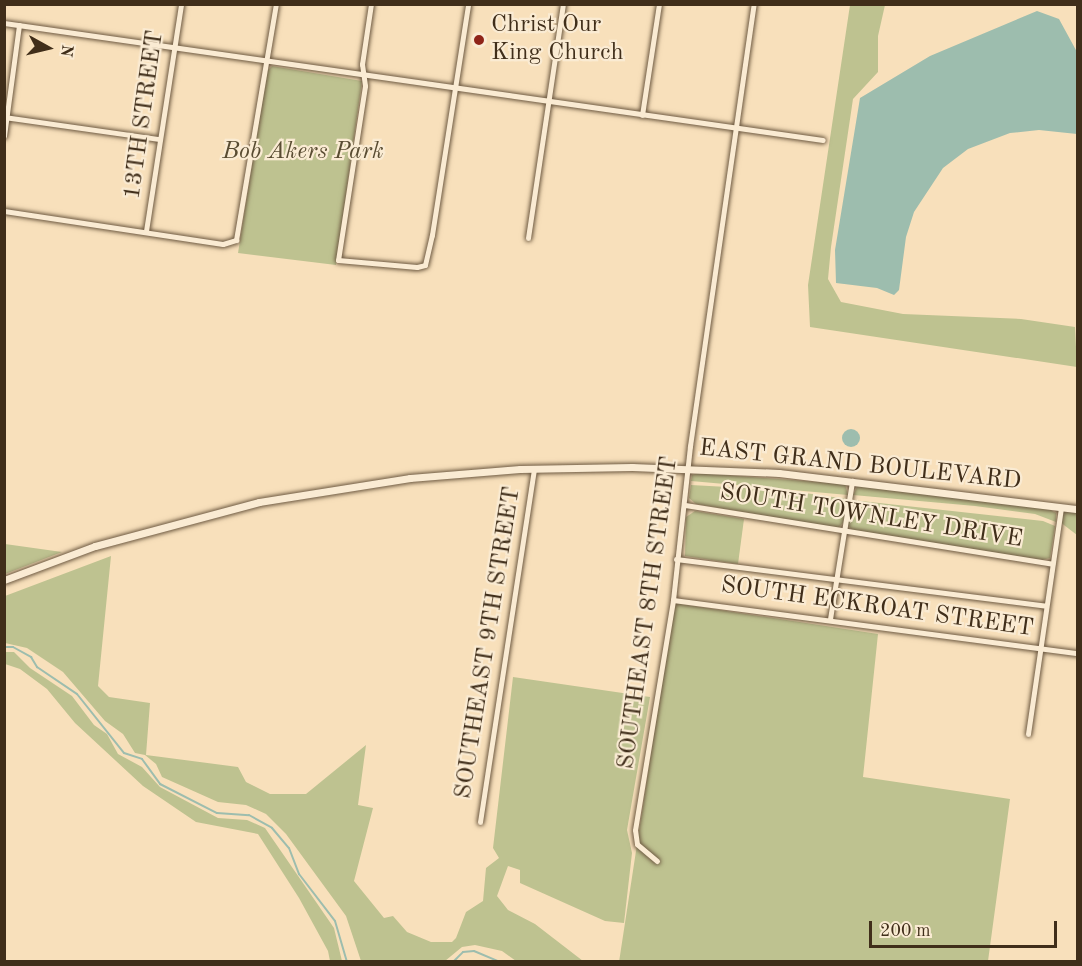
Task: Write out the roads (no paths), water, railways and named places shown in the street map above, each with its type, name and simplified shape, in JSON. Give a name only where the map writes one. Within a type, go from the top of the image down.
[{"type":"street","name":"13TH STREET","points":[[146,231],[172,47],[182,4]]},
{"type":"street","points":[[4,211],[223,244],[236,240],[276,4]]},
{"type":"street","points":[[371,4],[364,75],[338,260],[417,267],[425,266],[432,236],[468,4]]},
{"type":"street","points":[[528,238],[563,4]]},
{"type":"street","points":[[642,115],[659,4]]},
{"type":"street","name":"SOUTHEAST 8TH STREET","points":[[657,861],[637,844],[635,830],[673,600],[676,559],[686,505],[689,468],[754,4]]},
{"type":"street","points":[[4,23],[823,140]]},
{"type":"street","points":[[4,136],[19,25]]},
{"type":"street","points":[[6,117],[159,140]]},
{"type":"street","name":"EAST GRAND BOULEVARD","points":[[4,580],[114,540],[268,500],[410,478],[534,469],[689,468],[852,481],[1077,509]]},
{"type":"street","name":"SOUTHEAST 9TH STREET","points":[[480,822],[534,469]]},
{"type":"street","points":[[830,619],[852,481]]},
{"type":"street","name":"SOUTH TOWNLEY DRIVE","points":[[686,505],[1052,564]]},
{"type":"street","points":[[1028,734],[1061,507]]},
{"type":"street","points":[[676,559],[1046,606]]},
{"type":"street","name":"SOUTH ECKROAT STREET","points":[[673,600],[1077,653]]},
{"type":"waterway","points":[[4,647],[13,647],[31,657],[37,667],[77,694],[124,753],[142,759],[160,784],[217,813],[249,815],[272,828],[289,848],[299,874],[335,921],[347,962]]},
{"type":"waterway","points":[[453,962],[463,952],[474,951],[500,962]]},
{"type":"place","name":"Christ Our King Church","points":[[479,40]]},
{"type":"park label","name":"Bob Akers Park","points":[[303,153]]}]
